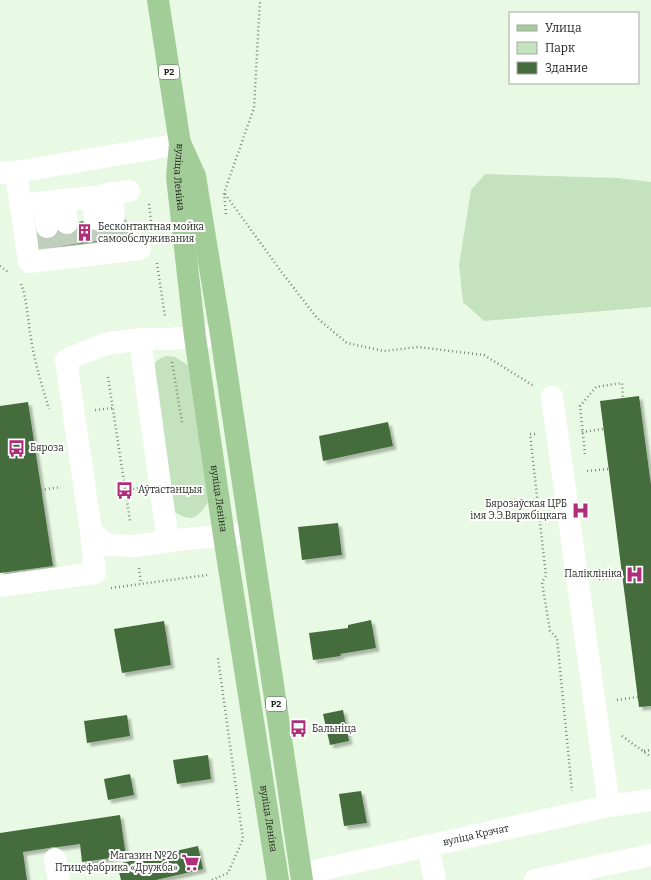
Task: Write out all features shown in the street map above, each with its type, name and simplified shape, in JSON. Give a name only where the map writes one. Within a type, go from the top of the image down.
[{"type":"main road","name":"Р2","points":[[158,0],[180,144]]},
{"type":"main road","name":"вуліца Леніна","points":[[180,144],[195,176],[302,877]]},
{"type":"main road","name":"вуліца Леніна","points":[[180,144],[177,177],[196,337],[224,536],[278,880]]},
{"type":"main road","points":[[278,880],[302,877]]},
{"type":"street","points":[[140,249],[109,247],[61,254],[29,262],[20,205],[8,172],[180,144]]},
{"type":"street","points":[[20,205],[110,193],[105,218]]},
{"type":"street","points":[[53,201],[57,225]]},
{"type":"street","points":[[0,586],[95,573],[91,532],[66,360],[106,344],[140,339],[220,336]]},
{"type":"street","points":[[140,339],[168,541]]},
{"type":"street","points":[[552,397],[609,806]]},
{"type":"street","points":[[91,532],[108,545],[135,546],[202,537],[250,533]]},
{"type":"street","name":"вуліца Крэчат","points":[[302,877],[428,846],[609,806],[651,800]]},
{"type":"street","points":[[428,846],[435,880]]},
{"type":"street","points":[[536,880],[651,855]]},
{"type":"street","points":[[55,859],[59,880]]},
{"type":"path","points":[[260,0],[254,108],[224,193],[283,274],[317,318],[347,343],[384,351],[418,347],[484,355],[552,397]]},
{"type":"path","points":[[0,266],[13,276]]},
{"type":"path","points":[[17,280],[22,284],[31,340],[41,383],[51,416]]},
{"type":"path","points":[[108,377],[130,521]]},
{"type":"path","points":[[585,456],[580,406],[596,387],[622,383],[623,398]]},
{"type":"path","points":[[582,432],[604,429]]},
{"type":"path","points":[[586,464],[587,471],[608,469]]},
{"type":"path","points":[[41,490],[61,487]]},
{"type":"path","points":[[598,572],[599,579],[622,577]]},
{"type":"path","points":[[613,701],[638,697]]},
{"type":"path","points":[[617,732],[651,757]]},
{"type":"path","points":[[643,751],[651,750]]},
{"type":"path","points":[[212,880],[228,874]]},
{"type":"green space","points":[[485,174],[618,178],[651,182],[651,307],[484,321],[463,302],[459,265],[471,190]]},
{"type":"green space","points":[[166,356],[175,357],[188,365],[208,502],[200,513],[193,518],[184,517],[172,510],[154,364],[159,359]]},
{"type":"building","points":[[126,219],[129,238],[44,248],[42,239],[55,237],[58,232],[63,235],[70,235],[79,228],[79,222],[83,221],[85,226],[90,230],[96,231],[102,229],[106,225],[110,228],[122,226]]},
{"type":"building","points":[[639,396],[651,485],[651,706],[639,707],[600,401]]},
{"type":"building","name":"Бяроза","points":[[28,402],[53,566],[0,573],[0,406]]},
{"type":"building","points":[[388,422],[393,446],[323,461],[319,436]]},
{"type":"building","points":[[338,523],[342,555],[302,560],[298,527]]},
{"type":"building","points":[[371,620],[376,648],[340,654],[341,656],[313,660],[309,633],[348,628],[348,625]]},
{"type":"building","points":[[164,621],[171,665],[122,673],[114,629]]},
{"type":"building","points":[[343,710],[349,741],[330,745],[323,714]]},
{"type":"building","points":[[127,715],[130,736],[87,743],[84,721]]},
{"type":"building","points":[[208,755],[211,779],[177,784],[173,760]]},
{"type":"building","points":[[130,774],[134,795],[108,800],[104,779]]},
{"type":"building","points":[[361,791],[367,823],[344,826],[339,794]]},
{"type":"building","points":[[120,815],[126,856],[82,862],[80,844],[23,852],[27,880],[0,880],[0,833]]},
{"type":"building","points":[[198,846],[203,869],[156,880],[121,880],[117,864]]},
{"type":"tunnel","points":[[114,216],[118,241]]},
{"type":"tunnel","points":[[95,219],[100,244]]},
{"type":"tunnel","points":[[67,223],[71,248]]},
{"type":"tunnel","points":[[47,227],[50,251]]},
{"type":"place","name":"Бесконтактная мойка самообслуживания","points":[[85,233]]},
{"type":"place","name":"Бяроза","points":[[17,448]]},
{"type":"place","name":"Аўтастанцыя","points":[[125,490]]},
{"type":"place","name":"Бярозаўская ЦРБ імя Э.Э.Вяржбіцкага","points":[[580,510]]},
{"type":"place","name":"Паліклініка","points":[[635,574]]},
{"type":"place","name":"Бальніца","points":[[299,729]]},
{"type":"place","name":"Магазин №26 Птицефабрика «Дружба»","points":[[191,862]]}]
